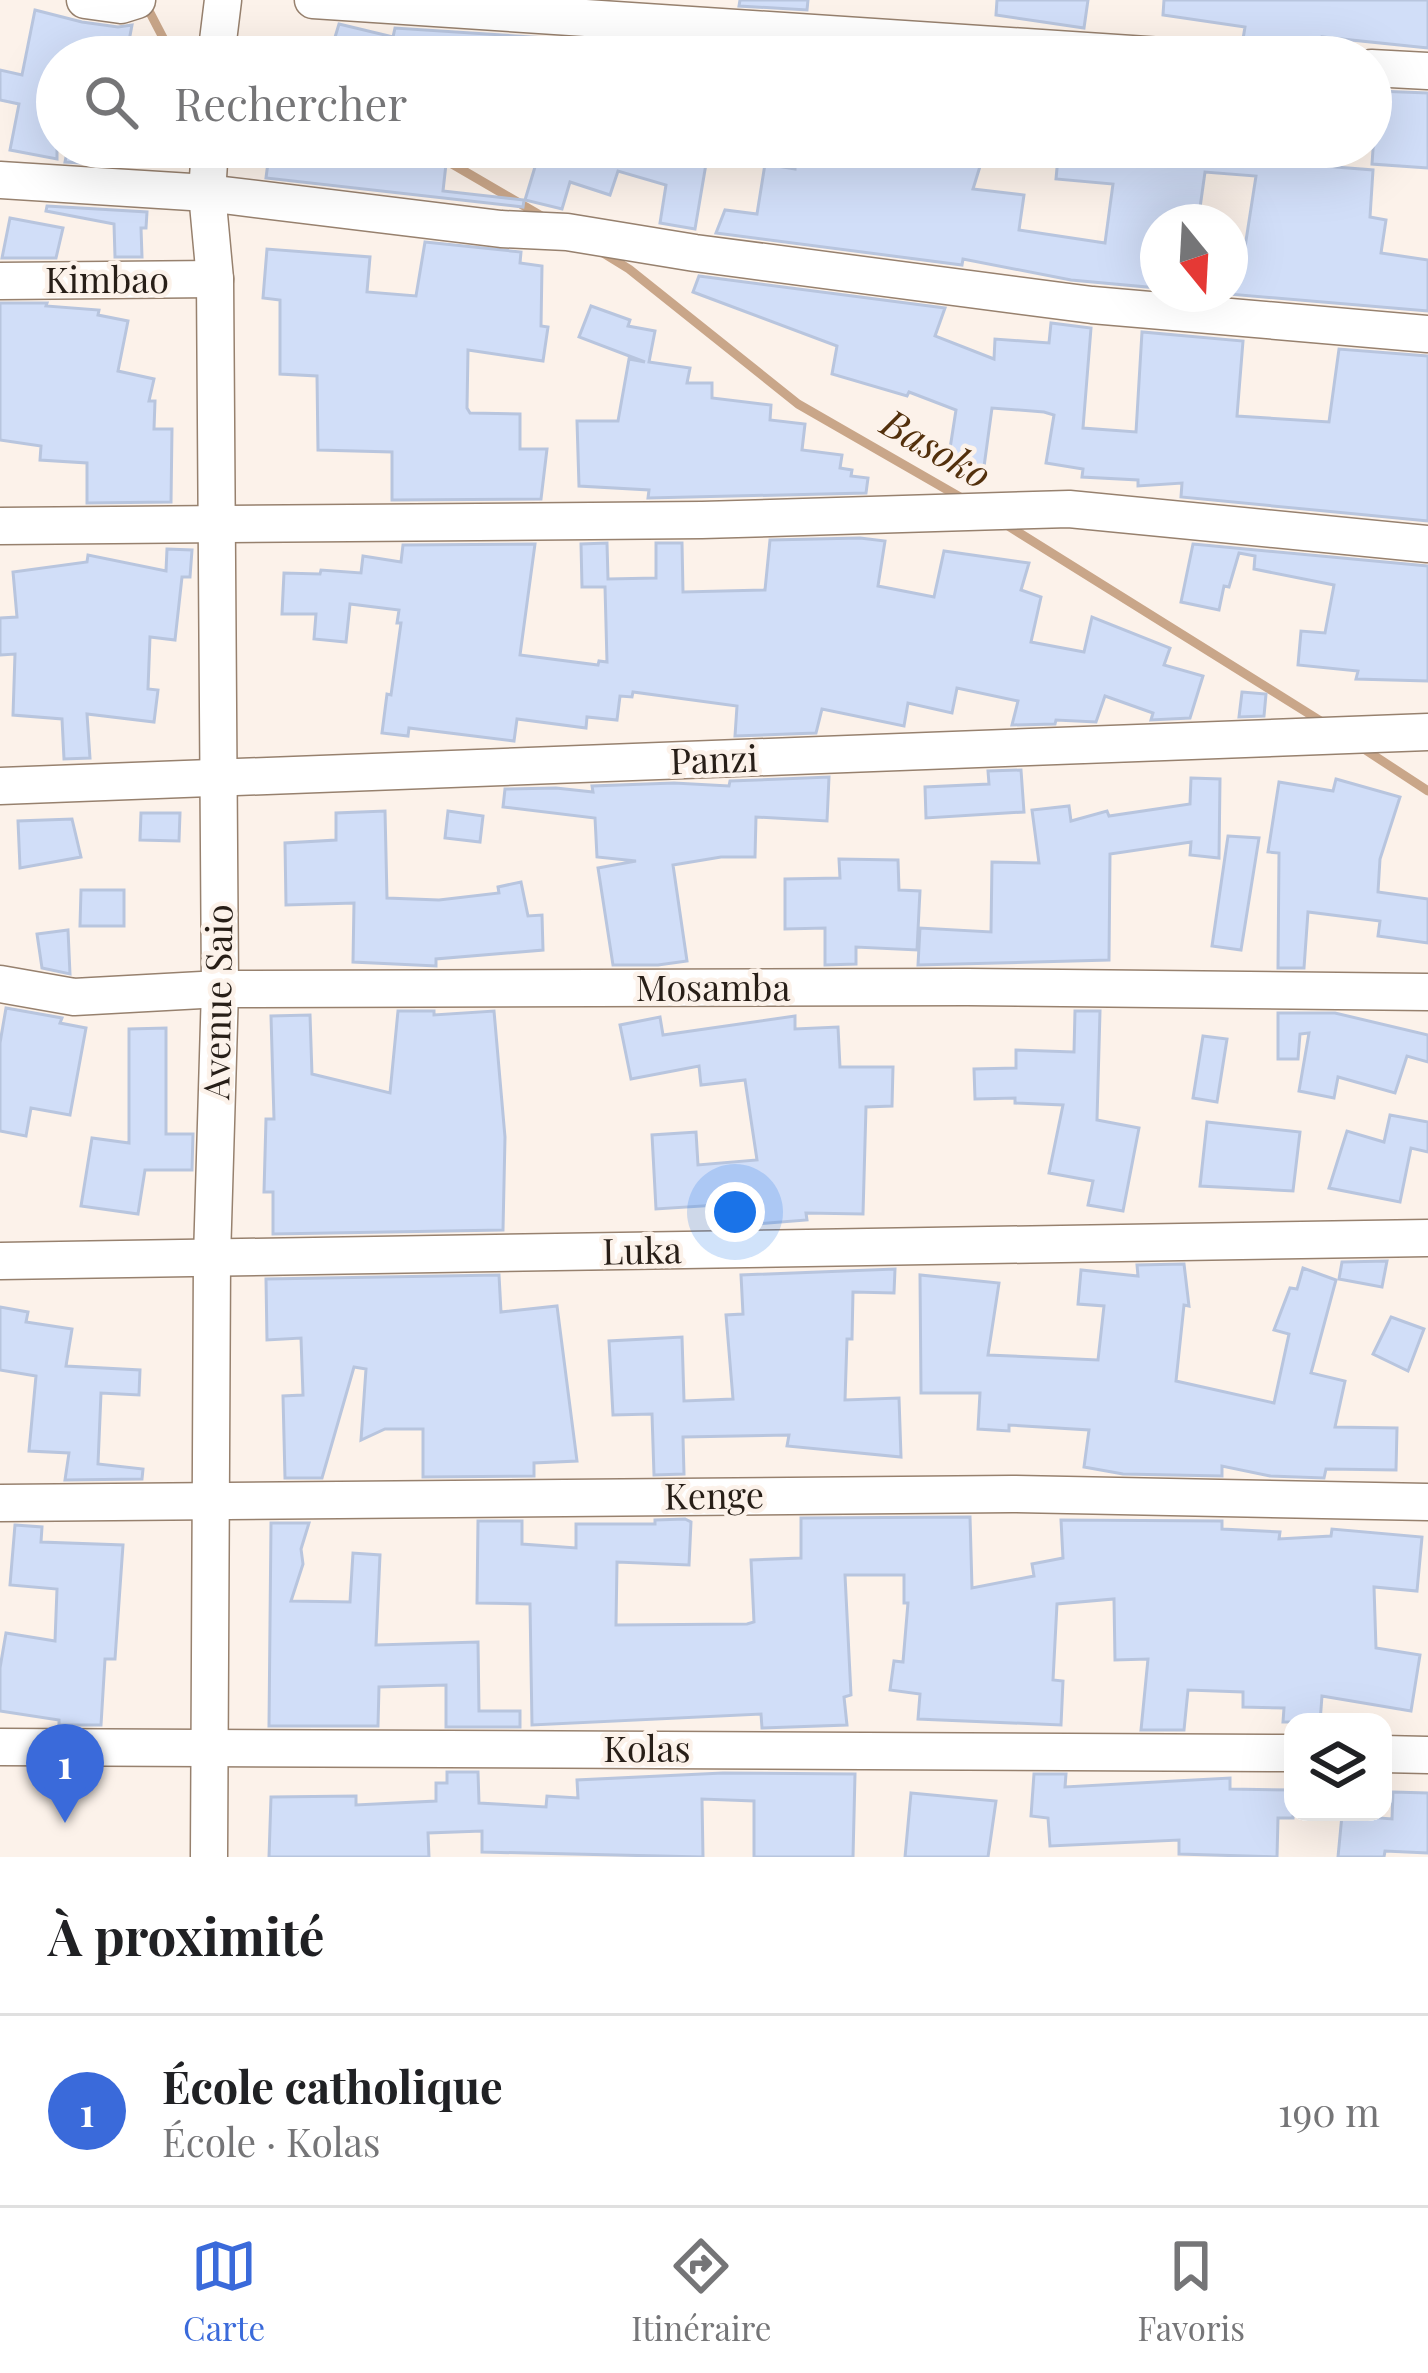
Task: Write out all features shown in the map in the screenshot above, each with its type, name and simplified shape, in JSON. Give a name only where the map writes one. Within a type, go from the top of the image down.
[{"type":"street","points":[[85,0],[122,4],[137,0]]},
{"type":"street","points":[[219,36],[223,0]]},
{"type":"street","points":[[314,0],[860,36]]},
{"type":"street","points":[[1392,69],[1428,71]]},
{"type":"street","name":"Avenue Saio","points":[[209,168],[214,279],[220,989],[212,1258],[209,1857]]},
{"type":"street","points":[[0,180],[207,193],[501,230],[568,232],[1092,304],[1428,334]]},
{"type":"street","name":"Kimbao","points":[[0,281],[214,279]]},
{"type":"street","points":[[0,526],[702,520],[1069,509],[1428,544]]},
{"type":"street","name":"Panzi","points":[[0,786],[1428,732]]},
{"type":"street","name":"Mosamba","points":[[0,984],[74,997],[220,989],[967,987],[1428,992]]},
{"type":"street","name":"Luka","points":[[0,1261],[1428,1238]]},
{"type":"street","name":"Kenge","points":[[0,1502],[1012,1494],[1428,1502]]},
{"type":"street","name":"Kolas","points":[[0,1747],[1284,1753]]},
{"type":"street","points":[[1392,1754],[1428,1754]]},
{"type":"building","points":[[740,0],[808,0],[807,10],[739,6]]},
{"type":"building","points":[[997,0],[1088,0],[1084,28],[996,15]]},
{"type":"building","points":[[1164,0],[1428,0],[1428,48],[1392,44],[1392,36],[1244,36],[1245,27],[1163,15]]},
{"type":"building","points":[[35,10],[82,22],[132,25],[130,36],[36,36],[36,155],[10,150],[19,104],[0,100],[0,70],[22,75]]},
{"type":"building","points":[[339,24],[389,36],[335,36]]},
{"type":"building","points":[[395,28],[516,36],[393,36]]},
{"type":"building","points":[[1392,92],[1428,93],[1428,168],[1392,165]]},
{"type":"building","points":[[267,168],[446,168],[443,191],[524,200],[523,207],[266,178]]},
{"type":"building","points":[[535,168],[705,168],[695,229],[660,223],[666,185],[618,171],[610,195],[570,182],[562,209],[525,200]]},
{"type":"building","points":[[764,168],[980,168],[973,189],[1024,195],[1019,230],[1105,243],[1113,184],[1056,179],[1057,168],[1373,170],[1370,217],[1386,220],[1381,253],[1428,260],[1428,311],[1248,296],[1248,228],[1256,176],[1205,172],[1201,204],[1140,204],[1140,286],[1071,280],[963,259],[962,265],[716,233],[725,210],[757,214]]},
{"type":"building","points":[[47,206],[147,212],[146,228],[141,228],[142,257],[115,257],[114,224],[46,211]]},
{"type":"building","points":[[10,218],[63,228],[56,258],[2,258]]},
{"type":"building","points":[[425,242],[521,252],[520,263],[542,266],[541,326],[548,327],[543,361],[468,350],[467,408],[470,413],[520,414],[520,449],[547,449],[541,499],[392,500],[392,452],[318,450],[317,376],[280,374],[280,300],[263,298],[267,249],[370,257],[367,292],[416,296]]},
{"type":"building","points":[[699,276],[945,308],[935,336],[994,359],[995,339],[1049,343],[1051,323],[1091,328],[1083,428],[1136,432],[1142,332],[1243,341],[1237,416],[1329,422],[1339,349],[1428,356],[1428,521],[1181,497],[1182,483],[1138,486],[1138,480],[1082,477],[1083,469],[1046,463],[1054,415],[1044,412],[992,408],[983,474],[949,455],[956,410],[909,392],[907,396],[832,374],[837,346],[693,292]]},
{"type":"building","points":[[0,303],[99,310],[98,315],[128,321],[118,371],[154,379],[149,401],[155,401],[154,429],[172,429],[171,502],[87,503],[87,463],[40,460],[41,446],[0,440]]},
{"type":"building","points":[[591,306],[630,320],[628,326],[655,331],[649,362],[690,368],[687,383],[712,383],[712,398],[771,405],[770,420],[805,424],[802,450],[842,455],[840,468],[852,470],[851,476],[868,478],[866,493],[648,498],[649,490],[579,486],[577,421],[618,421],[629,359],[645,362],[579,337]]},
{"type":"building","points":[[770,540],[885,541],[878,586],[934,597],[944,551],[1029,563],[1021,590],[1041,597],[1031,642],[1084,652],[1092,617],[1170,648],[1164,665],[1203,676],[1190,718],[1151,720],[1153,713],[1105,696],[1096,722],[1012,725],[1018,701],[957,688],[952,713],[908,703],[904,726],[822,709],[816,733],[735,736],[737,706],[633,692],[632,697],[620,696],[617,720],[587,717],[586,728],[517,719],[514,741],[409,728],[408,736],[382,733],[401,623],[397,623],[399,610],[350,604],[346,642],[314,639],[316,614],[282,614],[284,573],[361,573],[363,556],[401,562],[403,545],[535,544],[520,655],[598,665],[607,662],[605,587],[582,587],[581,544],[607,543],[608,579],[656,578],[656,543],[682,543],[683,592],[765,590]]},
{"type":"building","points":[[1193,544],[1428,566],[1428,681],[1356,679],[1358,671],[1298,665],[1301,631],[1325,633],[1334,585],[1254,569],[1255,556],[1239,553],[1219,610],[1181,602]]},
{"type":"building","points":[[167,549],[192,550],[190,577],[182,577],[175,640],[150,637],[148,689],[158,690],[154,722],[87,714],[90,758],[64,759],[62,719],[13,715],[15,654],[0,655],[0,618],[17,617],[13,572],[87,562],[88,555],[166,571]]},
{"type":"building","points":[[1242,692],[1266,694],[1264,716],[1239,717]]},
{"type":"building","points":[[1021,770],[1024,812],[926,818],[925,787],[989,784],[988,771]]},
{"type":"building","points":[[829,777],[827,821],[756,817],[755,857],[673,865],[687,961],[658,965],[613,965],[598,868],[636,861],[597,857],[595,818],[503,807],[505,789],[593,792],[592,786],[729,786],[730,781]]},
{"type":"building","points":[[1191,778],[1220,779],[1219,858],[1190,855],[1191,842],[1110,854],[1109,960],[918,965],[920,928],[991,932],[992,862],[1039,863],[1032,810],[1069,806],[1071,821],[1107,811],[1109,816],[1190,804]]},
{"type":"building","points":[[1336,779],[1400,797],[1380,859],[1378,892],[1428,899],[1428,943],[1378,936],[1380,921],[1308,912],[1304,968],[1278,968],[1279,853],[1268,852],[1279,782],[1333,791]]},
{"type":"building","points":[[385,811],[387,898],[439,900],[499,893],[498,887],[521,882],[528,916],[542,915],[543,950],[436,959],[436,966],[353,962],[354,903],[286,905],[285,843],[336,840],[336,813]]},
{"type":"building","points":[[448,811],[483,816],[480,842],[445,838]]},
{"type":"building","points":[[141,813],[180,813],[179,841],[140,840]]},
{"type":"building","points":[[72,819],[81,857],[20,868],[18,821]]},
{"type":"building","points":[[1228,836],[1259,838],[1241,950],[1212,946]]},
{"type":"building","points":[[839,859],[898,860],[899,890],[920,891],[917,950],[856,947],[856,964],[825,965],[825,928],[785,929],[785,879],[840,878]]},
{"type":"building","points":[[81,890],[124,890],[124,926],[80,926]]},
{"type":"building","points":[[68,930],[70,974],[42,968],[37,934]]},
{"type":"building","points":[[6,1008],[62,1018],[60,1023],[86,1028],[70,1115],[31,1108],[26,1136],[0,1131],[0,1043]]},
{"type":"building","points":[[398,1011],[434,1011],[434,1015],[494,1011],[505,1137],[503,1230],[273,1234],[273,1192],[264,1192],[266,1119],[274,1119],[271,1016],[310,1015],[312,1074],[390,1093]]},
{"type":"building","points":[[1075,1011],[1100,1011],[1097,1120],[1139,1128],[1123,1211],[1088,1205],[1093,1181],[1049,1173],[1063,1105],[1015,1103],[1015,1098],[975,1099],[974,1069],[1016,1068],[1016,1050],[1074,1052]]},
{"type":"building","points":[[1278,1013],[1335,1013],[1428,1035],[1428,1062],[1407,1056],[1395,1093],[1338,1077],[1334,1098],[1299,1091],[1309,1033],[1300,1034],[1298,1059],[1278,1059]]},
{"type":"building","points":[[795,1016],[795,1029],[838,1027],[840,1067],[893,1067],[892,1106],[866,1107],[863,1214],[806,1213],[807,1220],[718,1227],[717,1205],[656,1209],[652,1135],[696,1132],[698,1165],[757,1160],[745,1080],[701,1085],[699,1066],[631,1079],[620,1025],[660,1017],[663,1035]]},
{"type":"building","points":[[166,1028],[166,1134],[193,1134],[192,1170],[145,1170],[138,1214],[81,1206],[92,1138],[129,1143],[129,1029]]},
{"type":"building","points":[[1203,1036],[1227,1039],[1217,1102],[1193,1098]]},
{"type":"building","points":[[1390,1115],[1428,1122],[1428,1152],[1411,1148],[1400,1202],[1329,1188],[1347,1131],[1384,1142]]},
{"type":"building","points":[[1207,1122],[1300,1132],[1293,1191],[1200,1186]]},
{"type":"building","points":[[1387,1261],[1382,1287],[1339,1279],[1342,1262]]},
{"type":"building","points":[[1184,1264],[1189,1306],[1184,1305],[1176,1381],[1274,1403],[1289,1334],[1274,1330],[1290,1288],[1297,1289],[1303,1268],[1336,1280],[1311,1373],[1345,1381],[1335,1427],[1397,1428],[1396,1470],[1326,1469],[1324,1478],[1270,1476],[1222,1466],[1222,1476],[1123,1474],[1084,1467],[1089,1430],[1009,1425],[1009,1431],[978,1429],[980,1393],[921,1393],[920,1275],[999,1283],[988,1355],[1098,1360],[1104,1306],[1078,1304],[1081,1270],[1138,1276],[1137,1265]]},
{"type":"building","points":[[895,1269],[894,1293],[853,1292],[845,1400],[899,1398],[901,1457],[787,1446],[789,1435],[683,1437],[684,1474],[654,1475],[652,1414],[613,1415],[609,1341],[682,1337],[684,1401],[733,1399],[726,1315],[743,1314],[741,1275]]},
{"type":"building","points":[[499,1275],[501,1312],[557,1306],[577,1461],[534,1463],[534,1476],[423,1477],[423,1429],[385,1429],[361,1440],[366,1369],[354,1367],[322,1478],[285,1478],[283,1396],[303,1395],[301,1338],[267,1340],[266,1279]]},
{"type":"building","points":[[0,1307],[28,1312],[26,1322],[72,1329],[66,1366],[140,1370],[139,1395],[101,1393],[98,1464],[143,1469],[142,1479],[65,1480],[69,1453],[29,1451],[36,1376],[0,1370]]},
{"type":"building","points":[[1391,1317],[1424,1329],[1408,1371],[1373,1354]]},
{"type":"building","points":[[970,1517],[972,1588],[1034,1576],[1032,1564],[1063,1558],[1061,1520],[1222,1521],[1222,1529],[1280,1532],[1279,1539],[1331,1536],[1332,1529],[1422,1537],[1417,1591],[1374,1587],[1376,1648],[1420,1655],[1411,1711],[1322,1696],[1321,1713],[1284,1713],[1283,1722],[1284,1708],[1243,1707],[1243,1692],[1188,1690],[1184,1730],[1141,1730],[1148,1659],[1115,1660],[1114,1599],[1057,1604],[1053,1680],[1063,1681],[1061,1725],[918,1719],[920,1694],[890,1690],[894,1661],[903,1662],[908,1603],[904,1603],[904,1575],[845,1575],[851,1695],[844,1697],[847,1725],[762,1728],[761,1714],[532,1725],[530,1604],[477,1603],[478,1521],[522,1521],[522,1544],[576,1548],[576,1524],[655,1524],[655,1520],[685,1519],[691,1522],[689,1565],[617,1562],[616,1625],[747,1624],[754,1622],[751,1560],[801,1558],[801,1518]]},
{"type":"building","points":[[271,1523],[309,1523],[291,1601],[350,1602],[353,1553],[380,1555],[376,1645],[478,1642],[479,1711],[520,1711],[520,1727],[446,1727],[446,1685],[379,1687],[378,1726],[269,1726]]},
{"type":"building","points":[[15,1525],[42,1527],[41,1542],[123,1545],[115,1659],[105,1659],[101,1725],[59,1725],[59,1720],[0,1711],[6,1633],[55,1641],[57,1589],[10,1585]]},
{"type":"building","points":[[447,1772],[478,1772],[479,1803],[546,1807],[547,1796],[578,1798],[577,1780],[723,1773],[855,1774],[853,1857],[754,1857],[754,1801],[702,1799],[703,1857],[482,1852],[482,1831],[428,1833],[429,1857],[269,1857],[271,1797],[356,1796],[356,1805],[436,1801],[436,1783],[447,1783]]},
{"type":"building","points":[[1034,1774],[1066,1774],[1065,1787],[1230,1778],[1230,1789],[1284,1790],[1277,1857],[1179,1854],[1179,1840],[1050,1846],[1048,1818],[1031,1816]]},
{"type":"building","points":[[1393,1792],[1428,1793],[1428,1853],[1385,1851],[1384,1857],[1338,1857],[1341,1821],[1392,1819]]},
{"type":"building","points":[[911,1793],[996,1801],[988,1857],[905,1857]]},
{"type":"waterway","name":"Basoko","points":[[146,5],[162,36]]},
{"type":"waterway","name":"Basoko","points":[[459,168],[543,217]]},
{"type":"waterway","name":"Basoko","points":[[603,253],[798,404],[965,500]]},
{"type":"waterway","name":"Basoko","points":[[1005,524],[1327,725]]},
{"type":"waterway","name":"Basoko","points":[[1361,747],[1428,791]]},
{"type":"place","name":"École catholique","points":[[65,1823]]}]
